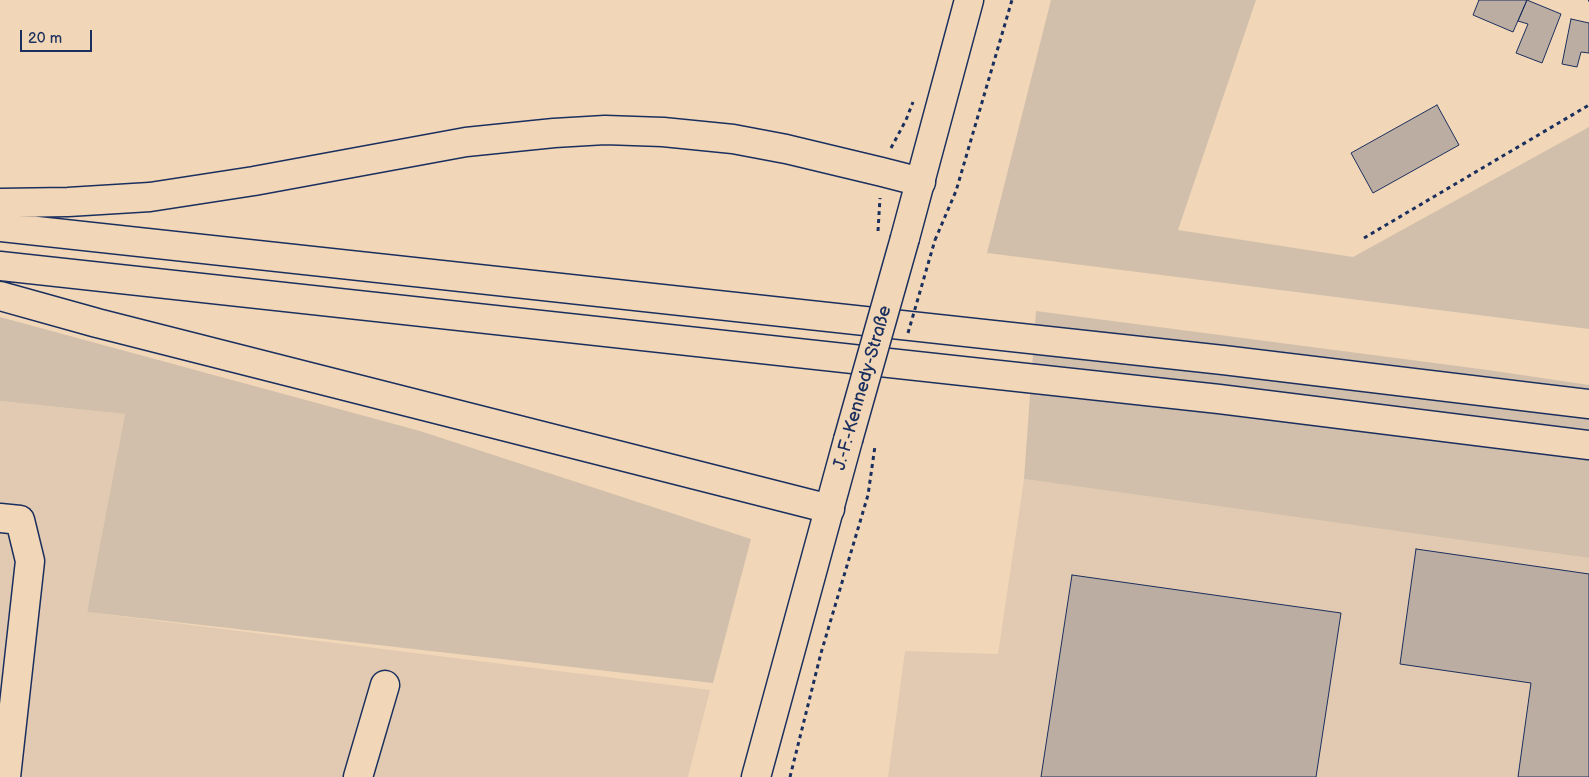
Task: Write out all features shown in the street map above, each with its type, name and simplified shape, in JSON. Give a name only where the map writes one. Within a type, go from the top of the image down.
[{"type":"main road","name":"J.-F.-Kennedy-Straße","points":[[756,777],[921,182],[969,0]]},
{"type":"main road","points":[[0,203],[68,202],[150,197],[254,181],[466,142],[604,130],[663,132],[733,139],[786,149],[921,182]]},
{"type":"main road","points":[[0,226],[1223,360],[1589,404]]},
{"type":"main road","points":[[0,266],[1209,398],[1589,445]]},
{"type":"main road","points":[[0,296],[106,325],[830,509]]},
{"type":"main road","points":[[0,518],[20,520],[30,562],[6,777]]},
{"type":"main road","points":[[358,777],[385,685]]},
{"type":"path","points":[[934,240],[956,191],[1012,0]]},
{"type":"path","points":[[878,238],[882,172],[888,153],[906,120],[913,100]]},
{"type":"path","points":[[1364,238],[1589,105]]},
{"type":"path","points":[[790,777],[821,653],[868,495],[876,441]]},
{"type":"shaded area","points":[[1051,0],[1256,0],[1178,230],[1353,257],[1589,127],[1589,329],[987,253]]},
{"type":"shaded area","points":[[1036,311],[1589,385],[1589,558],[1024,479]]},
{"type":"shaded area","points":[[0,317],[420,431],[751,539],[713,683],[87,612],[125,414],[0,401]]},
{"type":"shaded area","points":[[0,401],[125,414],[87,612],[710,690],[688,777],[0,777]]},
{"type":"shaded area","points":[[1024,479],[1589,558],[1589,777],[888,777],[905,651],[998,654]]},
{"type":"building","points":[[1479,0],[1527,0],[1513,32],[1473,15]]},
{"type":"building","points":[[1527,0],[1561,14],[1542,63],[1516,53],[1528,24],[1518,21]]},
{"type":"building","points":[[1571,19],[1589,23],[1589,53],[1581,52],[1577,67],[1562,64]]},
{"type":"building","points":[[1437,105],[1459,145],[1373,193],[1351,153]]},
{"type":"building","points":[[1416,549],[1589,574],[1589,777],[1518,777],[1531,683],[1400,664]]},
{"type":"building","points":[[1072,575],[1341,613],[1316,777],[1041,777]]}]
